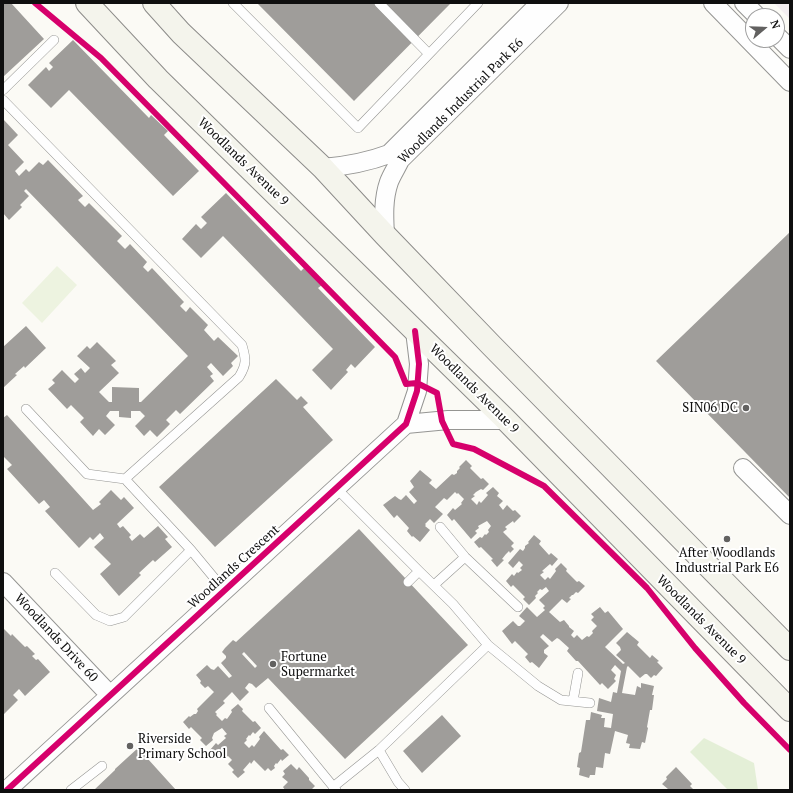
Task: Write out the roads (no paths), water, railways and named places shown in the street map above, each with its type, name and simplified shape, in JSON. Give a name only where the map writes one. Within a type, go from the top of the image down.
[{"type":"main road","name":"Woodlands Avenue 9","points":[[87,3],[158,79],[506,420],[790,710]]},
{"type":"main road","points":[[154,3],[181,33],[323,168],[385,235],[790,649]]},
{"type":"street","name":"Woodlands Industrial Park E6","points":[[323,168],[374,160],[389,154],[540,3]]},
{"type":"street","name":"Woodlands Industrial Park E6","points":[[385,235],[384,212],[386,193],[389,181],[400,160],[559,3]]},
{"type":"street","points":[[713,3],[790,82]]},
{"type":"street","name":"Woodlands Crescent","points":[[7,790],[225,591],[335,487],[406,424],[417,391],[420,364],[416,331]]},
{"type":"street","points":[[406,424],[442,421],[506,420]]},
{"type":"street","points":[[742,468],[790,515]]},
{"type":"street","name":"Woodlands Drive 60","points":[[3,582],[110,695]]},
{"type":"lane","points":[[233,3],[358,128],[428,53],[478,3]]},
{"type":"lane","points":[[379,3],[428,53]]},
{"type":"lane","points":[[3,90],[54,40]]},
{"type":"lane","points":[[3,100],[242,345],[245,357],[244,368],[239,376],[125,479]]},
{"type":"lane","points":[[26,410],[87,474],[125,479],[191,550],[225,591]]},
{"type":"lane","points":[[335,487],[453,604],[488,645],[538,686],[561,700],[590,703]]},
{"type":"lane","points":[[440,527],[464,557],[518,607]]},
{"type":"lane","points":[[55,573],[96,615],[110,621],[124,617],[191,550]]},
{"type":"lane","points":[[434,585],[464,557]]},
{"type":"lane","points":[[408,582],[419,571]]},
{"type":"lane","points":[[269,708],[334,788],[379,750],[488,645]]},
{"type":"lane","points":[[573,701],[578,673]]},
{"type":"lane","points":[[379,750],[398,782],[405,790]]},
{"type":"lane","points":[[71,790],[102,766]]},
{"type":"place","name":"SIN06 DC","points":[[746,408]]},
{"type":"place","name":"After Woodlands Industrial Park E6","points":[[727,539]]},
{"type":"place","name":"Fortune Supermarket","points":[[273,664]]},
{"type":"place","name":"Riverside Primary School","points":[[130,746]]}]
